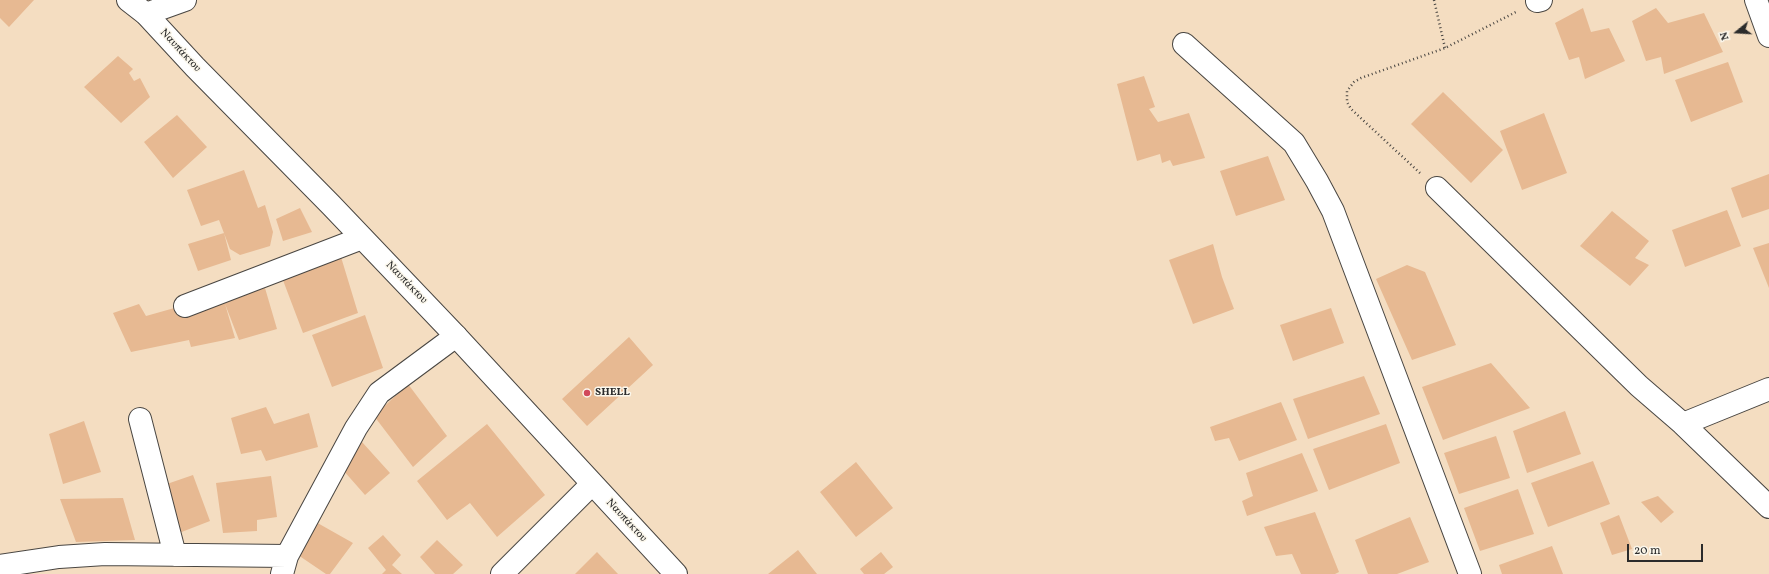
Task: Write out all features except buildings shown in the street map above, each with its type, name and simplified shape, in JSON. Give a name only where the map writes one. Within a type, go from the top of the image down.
[{"type":"street","name":"Ναυπάκτου","points":[[128,0],[146,14],[195,67],[286,158],[456,336],[676,574]]},
{"type":"street","points":[[146,14],[185,0]]},
{"type":"street","points":[[1756,0],[1769,36]]},
{"type":"street","points":[[1184,44],[1294,143],[1317,181],[1333,211],[1470,574]]},
{"type":"street","points":[[1437,188],[1639,386],[1683,424],[1769,507]]},
{"type":"street","points":[[185,306],[362,238]]},
{"type":"street","points":[[0,566],[27,561],[105,554],[175,555],[285,565],[356,428],[379,393],[456,336]]},
{"type":"street","points":[[1683,424],[1769,389]]},
{"type":"street","points":[[140,419],[175,555]]},
{"type":"street","points":[[502,574],[592,484]]},
{"type":"path","points":[[1434,0],[1445,48]]},
{"type":"path","points":[[1437,188],[1351,109],[1347,102],[1347,92],[1354,82],[1360,78],[1445,48],[1539,1]]},
{"type":"place","name":"SHELL","points":[[587,393]]}]
